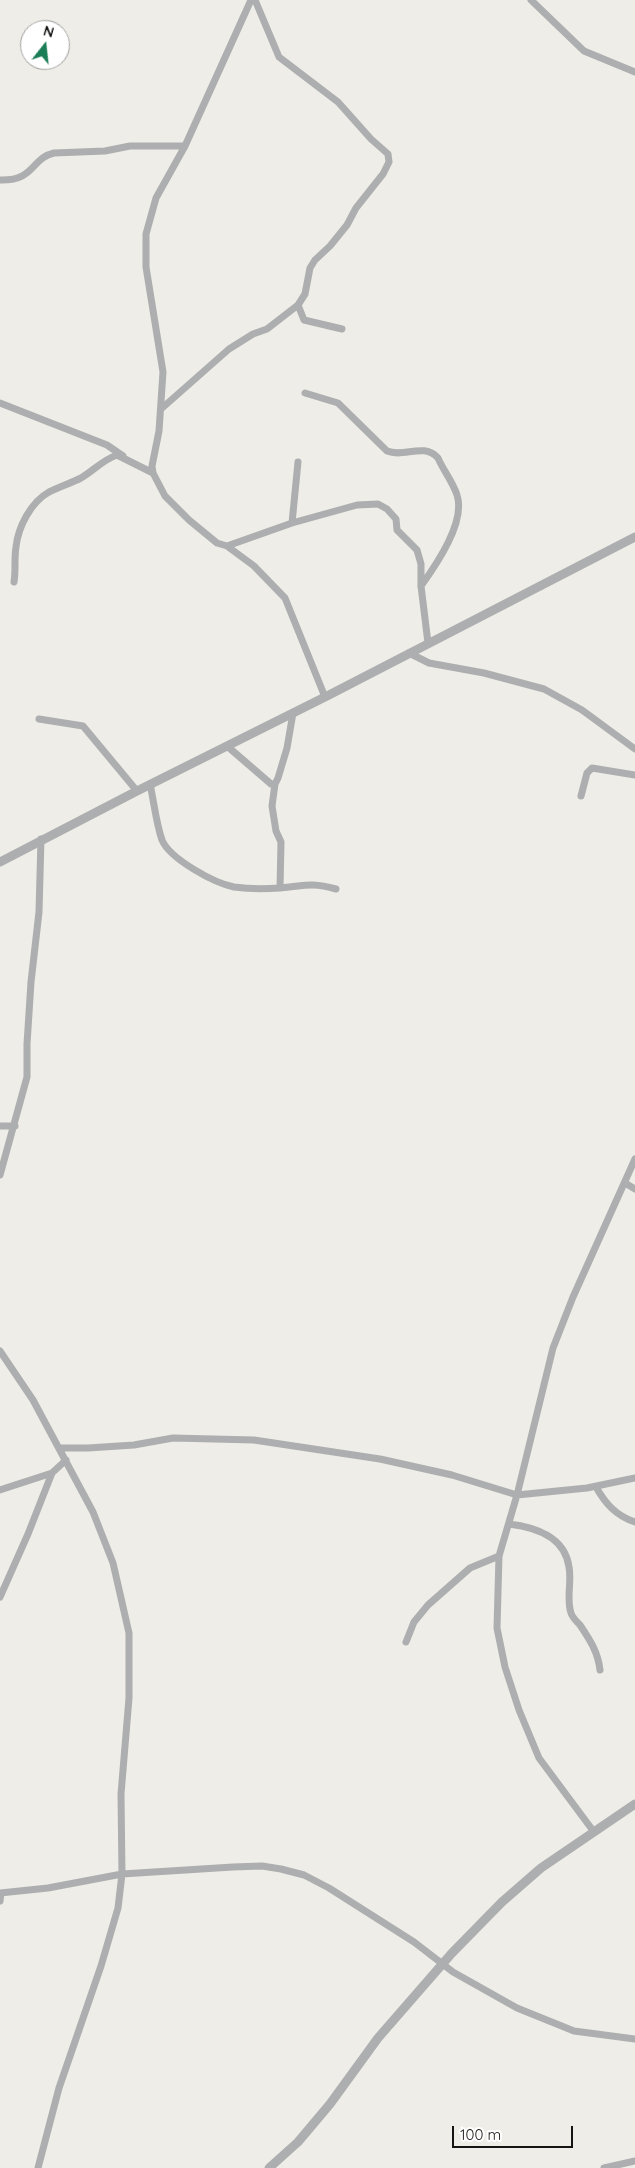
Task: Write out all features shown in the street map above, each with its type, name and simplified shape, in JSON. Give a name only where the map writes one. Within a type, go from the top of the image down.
[{"type":"street","points":[[251,0],[184,146],[156,198],[146,234],[146,267],[163,372],[161,410],[152,466],[153,474],[165,496],[177,508],[217,543],[227,546],[254,566],[285,598],[325,697]]},
{"type":"street","points":[[161,410],[229,349],[253,334],[267,329],[298,305],[305,294],[310,268],[347,225],[356,208],[383,174],[389,162],[388,154],[371,139],[338,102],[279,57],[256,0]]},
{"type":"street","points":[[531,0],[584,51],[635,72]]},
{"type":"street","points":[[0,180],[12,180],[22,177],[46,155],[54,153],[105,152],[130,146],[184,146]]},
{"type":"street","points":[[298,305],[304,320],[342,330]]},
{"type":"street","points":[[305,393],[338,403],[387,451],[397,454],[426,450],[433,452],[438,458],[458,496],[458,515],[445,549],[421,586]]},
{"type":"street","points":[[0,403],[116,449],[127,460]]},
{"type":"street","points":[[14,582],[16,547],[22,524],[31,509],[48,492],[92,472],[111,457],[117,456],[127,460],[153,474]]},
{"type":"street","points":[[292,522],[298,462]]},
{"type":"street","points":[[227,546],[292,522],[357,505],[378,504],[388,509],[396,519],[397,530],[418,550],[428,643]]},
{"type":"street","points":[[0,862],[41,839],[325,697],[635,537]]},
{"type":"street","points":[[409,653],[429,663],[484,673],[544,690],[582,710],[635,749]]},
{"type":"street","points":[[280,888],[281,842],[276,830],[272,806],[275,784],[287,748],[293,713]]},
{"type":"street","points":[[38,719],[83,726],[137,791]]},
{"type":"street","points":[[227,746],[271,784],[275,784]]},
{"type":"street","points":[[581,796],[587,773],[592,768],[635,775]]},
{"type":"street","points":[[150,784],[162,840],[175,856],[216,881],[234,887],[280,888],[304,883],[336,888]]},
{"type":"street","points":[[0,1175],[27,1077],[27,1035],[39,912],[41,839]]},
{"type":"street","points":[[0,1126],[15,1126]]},
{"type":"street","points":[[594,1832],[539,1758],[519,1710],[505,1667],[497,1628],[499,1556],[517,1495],[553,1348],[573,1297],[635,1159]]},
{"type":"street","points":[[624,1183],[635,1189]]},
{"type":"street","points":[[0,1351],[34,1400],[93,1512],[114,1563],[129,1633],[128,1698],[121,1794],[122,1874],[118,1908],[98,1975],[59,2088],[38,2168]]},
{"type":"street","points":[[60,1448],[134,1445],[173,1438],[254,1440],[380,1458],[452,1475],[517,1495],[596,1487],[635,1478]]},
{"type":"street","points":[[0,1490],[52,1473],[66,1460]]},
{"type":"street","points":[[0,1597],[52,1473]]},
{"type":"street","points":[[596,1487],[604,1501],[612,1509],[625,1519],[635,1522]]},
{"type":"street","points":[[509,1524],[528,1526],[535,1529],[551,1537],[562,1549],[570,1566],[571,1613],[593,1644],[599,1657],[600,1670]]},
{"type":"street","points":[[406,1642],[414,1622],[428,1606],[470,1568],[499,1556]]},
{"type":"street","points":[[269,2168],[298,2142],[330,2104],[378,2038],[443,1964],[502,1902],[541,1868],[635,1804]]},
{"type":"street","points":[[0,1901],[0,1893],[48,1888],[122,1874],[262,1866],[304,1875],[329,1888],[414,1942],[443,1964],[487,1992],[536,2017],[574,2031],[635,2038]]},
{"type":"street","points":[[604,2168],[635,2161]]}]
